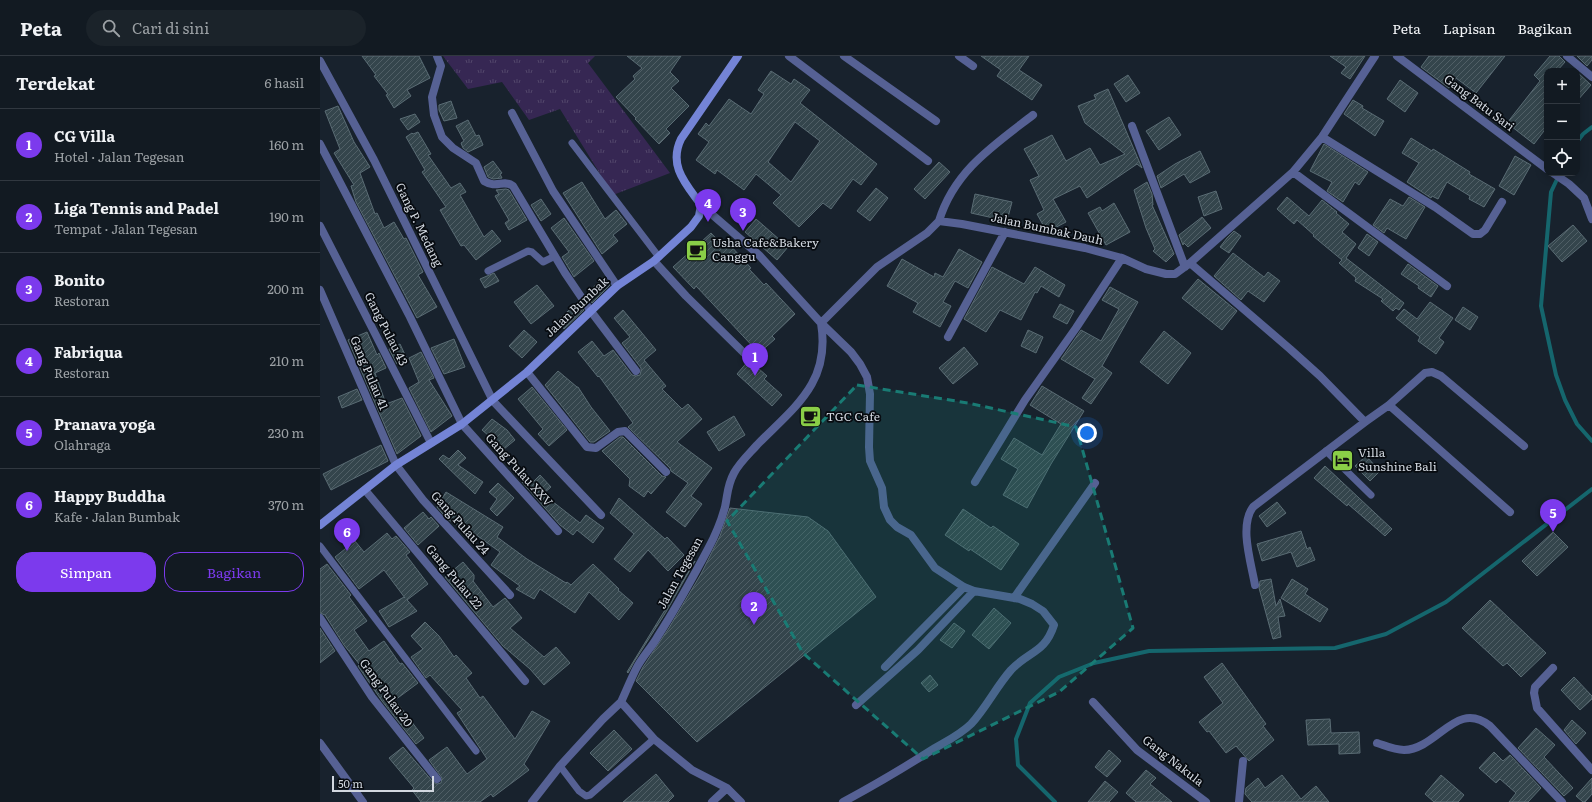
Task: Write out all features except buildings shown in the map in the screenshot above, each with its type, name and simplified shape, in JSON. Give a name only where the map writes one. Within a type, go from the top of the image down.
[{"type":"street","points":[[437,56],[441,66],[432,97],[434,115],[442,137],[453,148],[476,162],[484,181],[495,185],[507,182],[514,186],[555,256],[590,310],[636,371]]},
{"type":"street","points":[[738,56],[677,147],[676,154],[680,174],[701,205],[759,254],[821,323],[852,352],[860,364],[867,377],[870,394],[870,461],[882,488],[886,513],[890,520],[910,535],[934,568],[964,587],[974,591],[1014,598],[1032,604],[1043,611],[1054,625],[1047,641],[1042,647],[1021,660],[970,725],[881,782],[843,802]]},
{"type":"street","points":[[788,56],[928,161]]},
{"type":"street","points":[[844,56],[936,121]]},
{"type":"street","points":[[959,56],[973,66]]},
{"type":"street","name":"Jalan Bumbak Dauh","points":[[938,221],[962,224],[1085,248],[1122,258],[1146,269],[1166,274],[1175,274],[1188,265],[1293,172],[1322,137],[1375,56]]},
{"type":"street","name":"Gang Batu Sari","points":[[1397,56],[1544,167]]},
{"type":"street","points":[[1567,56],[1592,77]]},
{"type":"street","name":"Gang P. Medang","points":[[320,61],[374,160],[493,401],[601,515]]},
{"type":"street","points":[[512,112],[553,191],[617,286]]},
{"type":"street","points":[[821,323],[878,267],[927,233],[938,221],[945,204],[971,166],[988,149],[1033,115]]},
{"type":"street","points":[[1132,126],[1188,265],[1320,376],[1365,422]]},
{"type":"street","points":[[1322,137],[1435,207],[1473,234],[1480,234],[1485,230],[1502,202]]},
{"type":"street","name":"Gang Pulau XXV","points":[[320,144],[410,316],[462,424],[558,531]]},
{"type":"street","points":[[1293,172],[1447,286]]},
{"type":"street","points":[[1557,176],[1569,184],[1584,198],[1592,219]]},
{"type":"street","name":"Jalan Bumbak","points":[[320,525],[396,465],[462,424],[493,401],[527,372],[590,310],[617,286],[656,259],[696,222],[701,210],[701,205]]},
{"type":"street","name":"Gang Pulau 43","points":[[320,226],[431,444]]},
{"type":"street","points":[[948,337],[1005,232]]},
{"type":"street","points":[[975,482],[1025,400],[1076,328],[1122,258]]},
{"type":"street","points":[[656,259],[686,296],[744,353]]},
{"type":"street","name":"Gang Pulau 41","points":[[320,290],[396,465]]},
{"type":"street","name":"Jalan Tegesan","points":[[622,702],[637,668],[660,634],[708,549],[719,526],[725,506],[728,485],[735,471],[741,462],[781,422],[806,394],[815,380],[821,360],[824,338],[821,323]]},
{"type":"street","points":[[527,372],[587,447],[596,448],[622,430],[625,431],[666,472]]},
{"type":"street","points":[[1255,585],[1246,523],[1249,513],[1253,507],[1389,405],[1425,373],[1432,372],[1441,376],[1524,446]]},
{"type":"street","points":[[1389,405],[1510,512]]},
{"type":"street","name":"Gang Pulau 24","points":[[396,465],[423,500],[510,595]]},
{"type":"street","points":[[1014,598],[1095,482]]},
{"type":"street","name":"Gang Pulau 22","points":[[365,490],[525,680]]},
{"type":"street","points":[[885,667],[964,587]]},
{"type":"street","points":[[856,705],[918,650],[974,591]]},
{"type":"street","name":"Gang Pulau 20","points":[[320,618],[372,697],[437,779]]},
{"type":"street","points":[[1554,668],[1536,687],[1534,693],[1537,708],[1592,770]]},
{"type":"street","points":[[537,800],[560,766],[622,702],[654,739],[692,770],[727,788],[741,802]]},
{"type":"street","name":"Gang Nakula","points":[[1093,702],[1137,750],[1206,802]]},
{"type":"street","points":[[1377,743],[1396,750],[1405,750],[1426,744],[1461,718],[1478,719],[1490,726],[1562,802]]},
{"type":"street","points":[[320,743],[363,802]]},
{"type":"street","points":[[1239,802],[1243,761]]},
{"type":"street","points":[[712,802],[727,788]]},
{"type":"lane","points":[[572,143],[656,259]]},
{"type":"lane","points":[[488,271],[528,251],[532,252],[543,262],[555,256]]},
{"type":"lane","points":[[1326,451],[1371,495]]},
{"type":"lane","points":[[320,546],[476,751]]},
{"type":"lane","points":[[560,766],[579,791],[586,796],[590,795],[654,739]]},
{"type":"highlighted area","points":[[857,385],[968,403],[1076,427],[1133,628],[1059,692],[923,759],[803,653],[727,521]]},
{"type":"green space","points":[[443,56],[595,56],[588,63],[670,173],[613,195],[560,109],[529,120],[502,82],[468,89]]},
{"type":"waterway","points":[[1578,140],[1583,134],[1592,127]]},
{"type":"waterway","points":[[1559,176],[1551,192],[1541,306],[1556,375],[1565,400],[1577,424],[1592,441]]},
{"type":"waterway","points":[[1055,802],[1018,765],[1016,739],[1030,703],[1059,677],[1094,663],[1149,651],[1335,648],[1386,634],[1446,602],[1592,489]]},
{"type":"place","name":"Fabriqua","points":[[708,222]]},
{"type":"place","name":"Bonito","points":[[743,231]]},
{"type":"place","name":"Usha Cafe&Bakery Canggu","points":[[696,250]]},
{"type":"place","name":"CG Villa","points":[[755,376]]},
{"type":"place","name":"TGC Cafe","points":[[810,417]]},
{"type":"place","name":"Villa Sunshine Bali","points":[[1343,460]]},
{"type":"place","name":"Pranava yoga","points":[[1553,532]]},
{"type":"place","name":"Happy Buddha","points":[[347,551]]},
{"type":"place","name":"Liga Tennis and Padel","points":[[754,625]]}]
